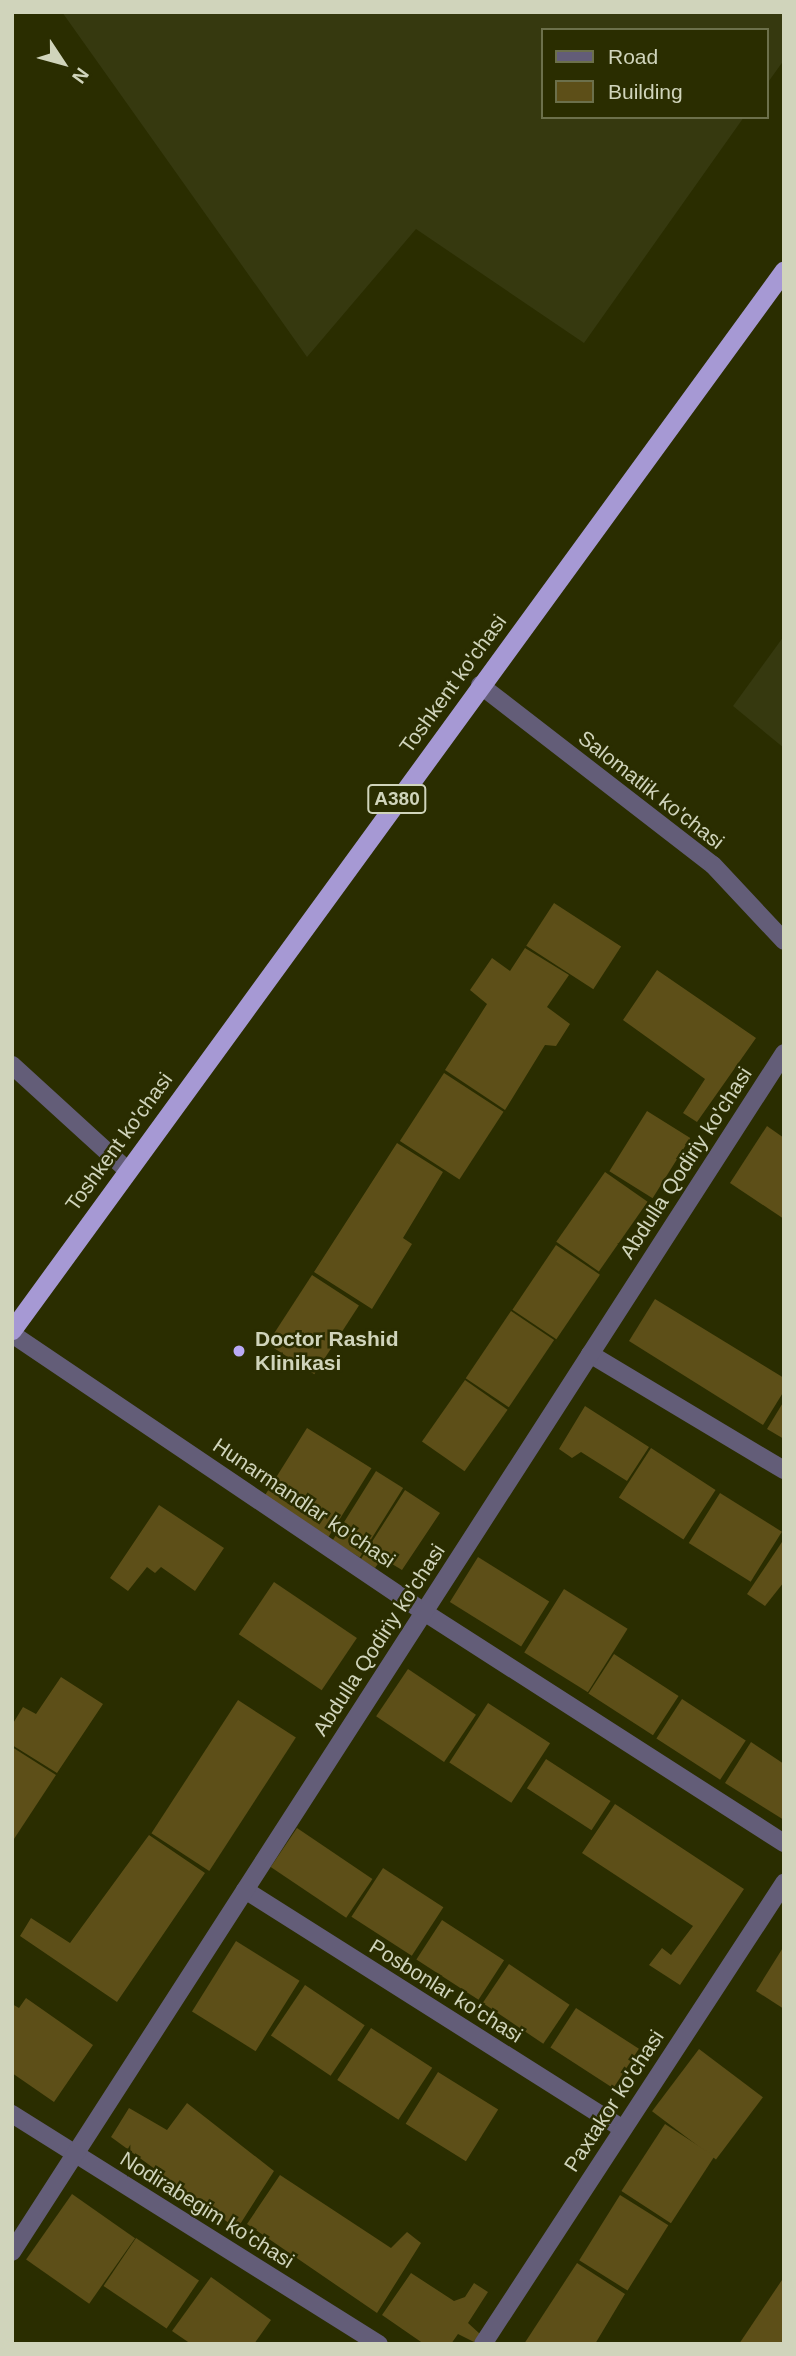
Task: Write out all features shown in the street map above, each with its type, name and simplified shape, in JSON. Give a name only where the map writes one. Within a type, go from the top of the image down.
[{"type":"highway","name":"Toshkent ko'chasi","points":[[12,1332],[127,1170],[784,270]]},
{"type":"street","name":"Salomatlik ko'chasi","points":[[480,685],[713,865],[784,941]]},
{"type":"street","name":"Abdulla Qodiriy ko'chasi","points":[[12,2252],[784,1053]]},
{"type":"street","points":[[12,1065],[127,1170]]},
{"type":"street","name":"Hunarmandlar ko'chasi","points":[[12,1332],[424,1612],[784,1843]]},
{"type":"street","points":[[590,1354],[784,1470]]},
{"type":"street","name":"Paxtakor ko'chasi","points":[[483,2344],[784,1883]]},
{"type":"street","name":"Posbonlar ko'chasi","points":[[245,1890],[623,2129]]},
{"type":"street","name":"Nodirabegim ko'chasi","points":[[12,2114],[379,2344]]},
{"type":"shaded area","points":[[62,12],[784,12],[784,60],[768,82],[768,28],[540,28],[540,119],[743,119],[584,343],[416,229],[307,357]]},
{"type":"shaded area","points":[[784,636],[784,748],[733,706]]},
{"type":"building","points":[[554,903],[621,947],[593,989],[526,946]]},
{"type":"building","points":[[525,948],[569,975],[547,1007],[570,1024],[556,1046],[545,1045],[505,1110],[445,1070],[487,1004],[470,990],[492,958],[510,971]]},
{"type":"building","points":[[657,970],[756,1038],[697,1122],[683,1113],[705,1079],[623,1020]]},
{"type":"building","points":[[444,1073],[504,1112],[459,1180],[400,1141]]},
{"type":"building","points":[[647,1111],[690,1138],[653,1198],[609,1171]]},
{"type":"building","points":[[767,1126],[784,1138],[784,1219],[730,1183]]},
{"type":"building","points":[[397,1143],[443,1172],[403,1238],[412,1244],[372,1309],[314,1272]]},
{"type":"building","points":[[605,1172],[648,1202],[599,1271],[556,1242]]},
{"type":"building","points":[[556,1245],[600,1275],[556,1339],[512,1310]]},
{"type":"building","points":[[312,1275],[359,1305],[314,1374],[267,1344]]},
{"type":"building","points":[[655,1299],[784,1378],[784,1391],[763,1425],[629,1341]]},
{"type":"building","points":[[511,1311],[554,1340],[509,1407],[466,1378]]},
{"type":"building","points":[[465,1380],[508,1410],[465,1471],[422,1441]]},
{"type":"building","points":[[784,1401],[784,1439],[767,1429]]},
{"type":"building","points":[[585,1406],[649,1447],[627,1481],[581,1452],[572,1458],[559,1449]]},
{"type":"building","points":[[307,1428],[371,1468],[328,1538],[264,1498]]},
{"type":"building","points":[[651,1448],[716,1490],[683,1539],[619,1497]]},
{"type":"building","points":[[376,1471],[403,1488],[360,1557],[333,1541]]},
{"type":"building","points":[[405,1490],[440,1513],[402,1570],[382,1558],[375,1568],[361,1559]]},
{"type":"building","points":[[720,1493],[782,1532],[751,1582],[689,1543]]},
{"type":"building","points":[[159,1505],[224,1548],[195,1591],[161,1567],[155,1573],[147,1567],[128,1591],[110,1578]]},
{"type":"building","points":[[784,1539],[784,1582],[765,1606],[747,1594]]},
{"type":"building","points":[[478,1557],[549,1602],[521,1646],[450,1602]]},
{"type":"building","points":[[274,1582],[357,1638],[322,1690],[239,1634]]},
{"type":"building","points":[[564,1589],[628,1629],[588,1692],[524,1653]]},
{"type":"building","points":[[614,1654],[679,1696],[653,1735],[588,1693]]},
{"type":"building","points":[[408,1669],[476,1715],[444,1762],[376,1716]]},
{"type":"building","points":[[61,1677],[103,1704],[57,1773],[12,1745],[12,1725],[23,1707],[36,1714]]},
{"type":"building","points":[[682,1699],[746,1740],[720,1780],[656,1738]]},
{"type":"building","points":[[238,1700],[296,1738],[209,1871],[151,1833]]},
{"type":"building","points":[[488,1703],[550,1743],[511,1803],[449,1763]]},
{"type":"building","points":[[751,1742],[784,1764],[784,1820],[725,1783]]},
{"type":"building","points":[[12,1747],[56,1775],[12,1842]]},
{"type":"building","points":[[546,1759],[611,1801],[592,1830],[527,1788]]},
{"type":"building","points":[[615,1804],[744,1889],[680,1985],[649,1965],[662,1948],[671,1955],[693,1926],[582,1853]]},
{"type":"building","points":[[297,1828],[372,1879],[346,1918],[271,1867]]},
{"type":"building","points":[[149,1835],[205,1873],[117,2002],[20,1936],[31,1918],[70,1943]]},
{"type":"building","points":[[383,1868],[443,1907],[412,1956],[351,1917]]},
{"type":"building","points":[[442,1920],[504,1960],[478,2000],[416,1959]]},
{"type":"building","points":[[236,1941],[300,1981],[256,2051],[192,2011]]},
{"type":"building","points":[[784,1946],[784,2009],[756,1991]]},
{"type":"building","points":[[509,1964],[570,2005],[543,2044],[483,2003]]},
{"type":"building","points":[[305,1985],[365,2025],[331,2076],[271,2036]]},
{"type":"building","points":[[26,1998],[93,2045],[54,2102],[12,2073],[12,2004],[19,2008]]},
{"type":"building","points":[[576,2008],[639,2049],[613,2088],[550,2047]]},
{"type":"building","points":[[371,2028],[432,2068],[398,2120],[337,2080]]},
{"type":"building","points":[[699,2049],[763,2097],[716,2159],[652,2111]]},
{"type":"building","points":[[438,2072],[498,2110],[466,2161],[406,2124]]},
{"type":"building","points":[[187,2103],[274,2171],[237,2229],[111,2137],[129,2108],[167,2130]]},
{"type":"building","points":[[665,2124],[714,2156],[671,2223],[621,2191]]},
{"type":"building","points":[[280,2175],[391,2248],[407,2232],[421,2243],[377,2313],[247,2224]]},
{"type":"building","points":[[72,2194],[135,2238],[89,2304],[26,2260]]},
{"type":"building","points":[[620,2195],[668,2225],[628,2291],[579,2260]]},
{"type":"building","points":[[136,2238],[199,2280],[167,2329],[104,2286]]},
{"type":"building","points":[[577,2263],[625,2294],[595,2344],[524,2344]]},
{"type":"building","points":[[411,2273],[454,2301],[465,2297],[474,2283],[488,2292],[468,2323],[480,2334],[474,2342],[458,2334],[451,2344],[424,2344],[382,2315]]},
{"type":"building","points":[[211,2277],[271,2320],[254,2344],[191,2344],[172,2331]]},
{"type":"building","points":[[784,2277],[784,2344],[739,2344]]},
{"type":"place","name":"Doctor Rashid Klinikasi","points":[[239,1351]]}]
